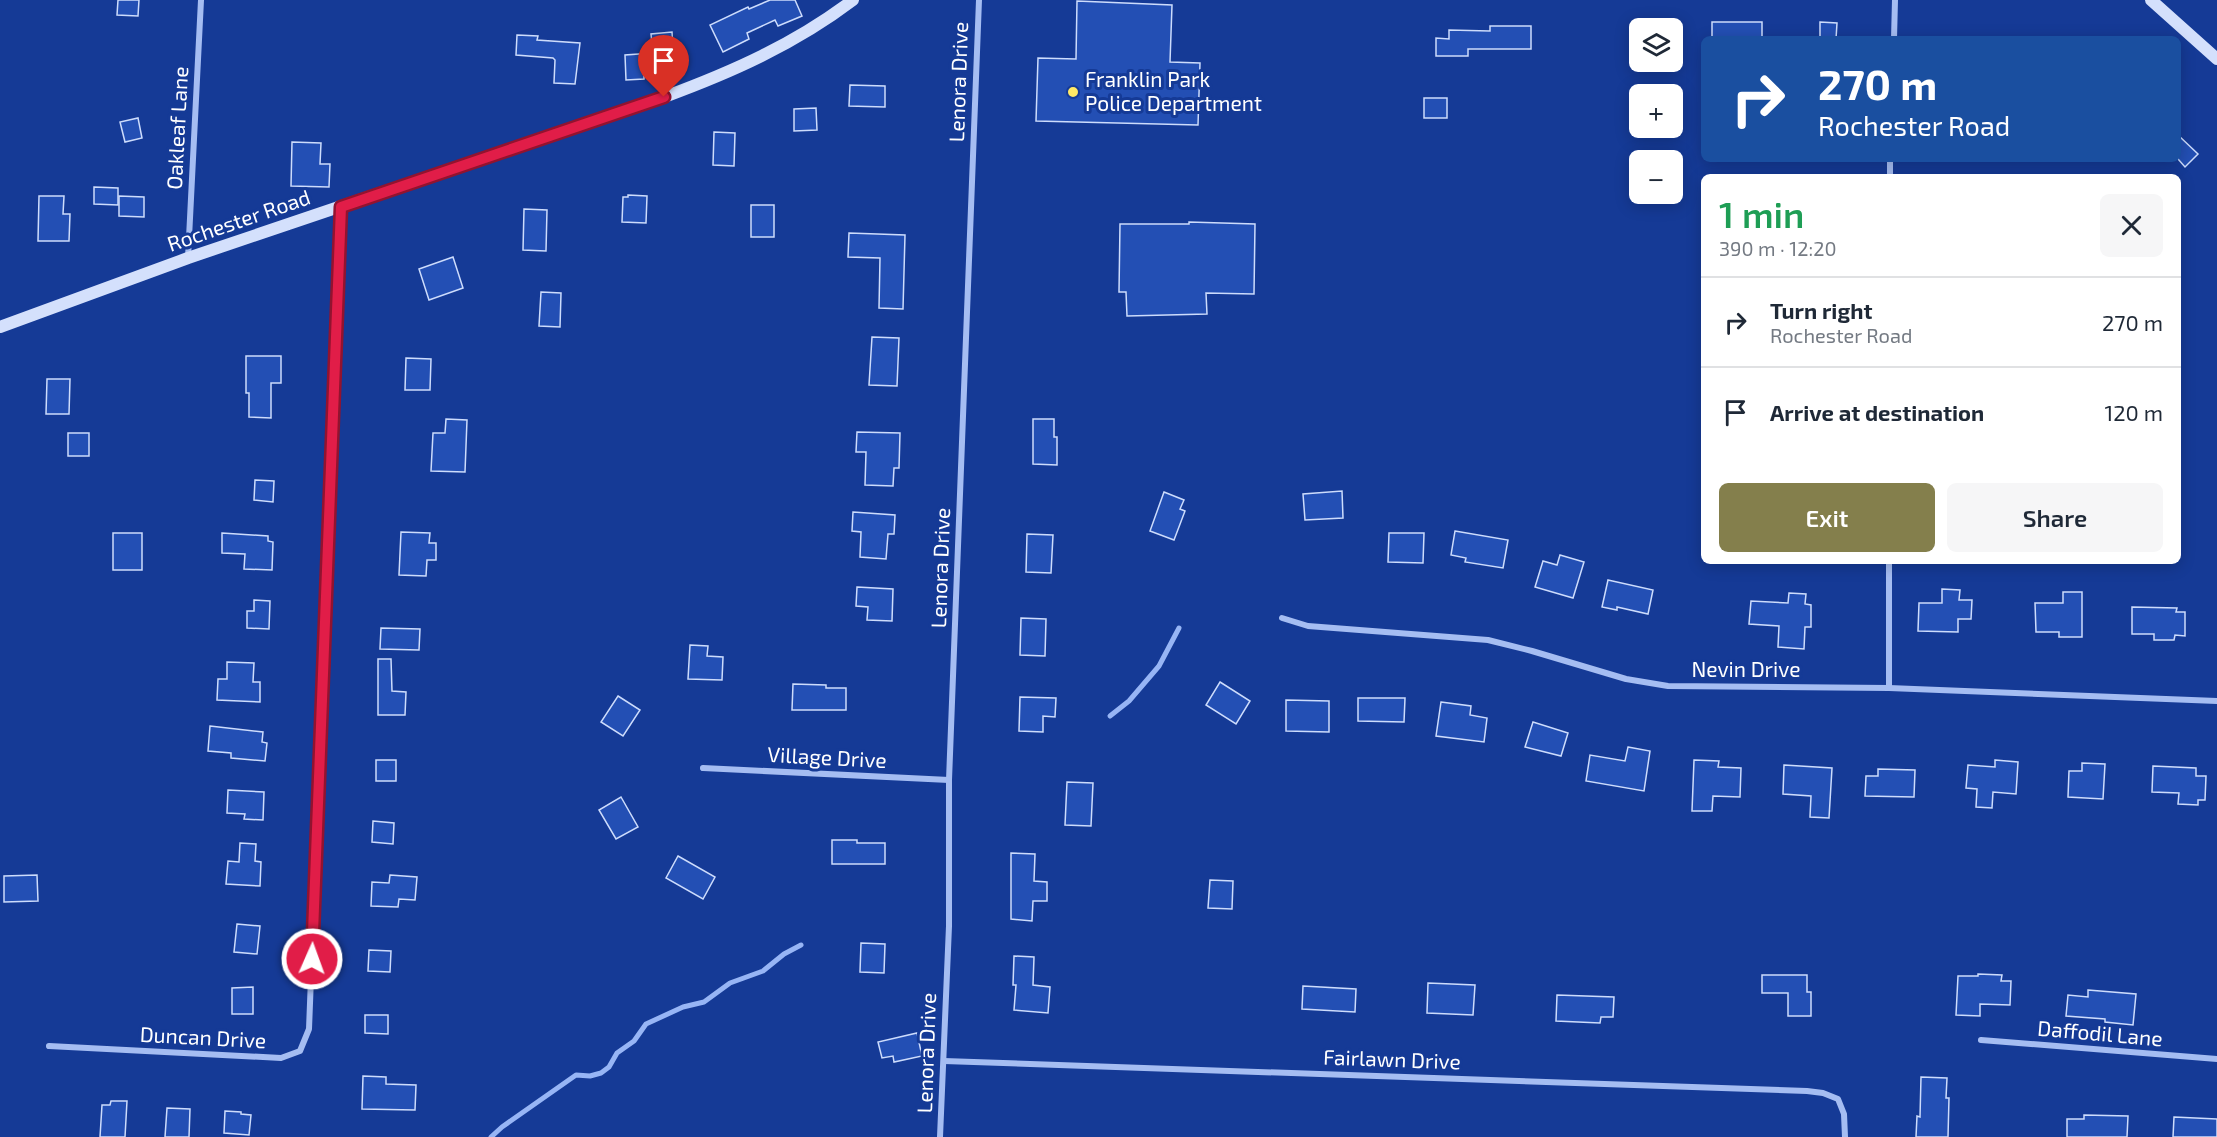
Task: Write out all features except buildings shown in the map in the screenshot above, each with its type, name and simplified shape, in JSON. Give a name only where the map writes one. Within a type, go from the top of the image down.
[{"type":"street","name":"Oakleaf Lane","points":[[188,258],[201,0]]},
{"type":"street","name":"Rochester Road","points":[[0,327],[188,258],[719,76],[763,57],[811,30],[853,0]]},
{"type":"street","name":"Lenora Drive","points":[[940,1137],[949,926],[949,780],[979,0]]},
{"type":"street","points":[[1894,36],[1895,0]]},
{"type":"street","points":[[2151,0],[2217,59]]},
{"type":"street","name":"Duncan Drive","points":[[49,1046],[281,1058],[300,1051],[309,1029],[341,207]]},
{"type":"street","points":[[1889,564],[1889,688]]},
{"type":"street","name":"Nevin Drive","points":[[1282,618],[1308,626],[1488,640],[1626,679],[1668,686],[1889,688],[2217,701]]},
{"type":"street","name":"Village Drive","points":[[703,768],[949,780]]},
{"type":"street","name":"Daffodil Lane","points":[[1980,1040],[2217,1059]]},
{"type":"street","name":"Fairlawn Drive","points":[[944,1061],[1807,1091],[1822,1093],[1838,1100],[1844,1114],[1845,1137]]},
{"type":"waterway","points":[[1110,716],[1129,701],[1159,666],[1179,628]]},
{"type":"waterway","points":[[491,1137],[576,1075],[590,1076],[601,1073],[609,1067],[617,1053],[634,1041],[646,1024],[683,1007],[704,1002],[730,983],[763,971],[784,954],[801,945]]},
{"type":"place","name":"Franklin Park Police Department","points":[[1073,92]]},
{"type":"route","points":[[312,959],[341,207],[664,97]]}]
